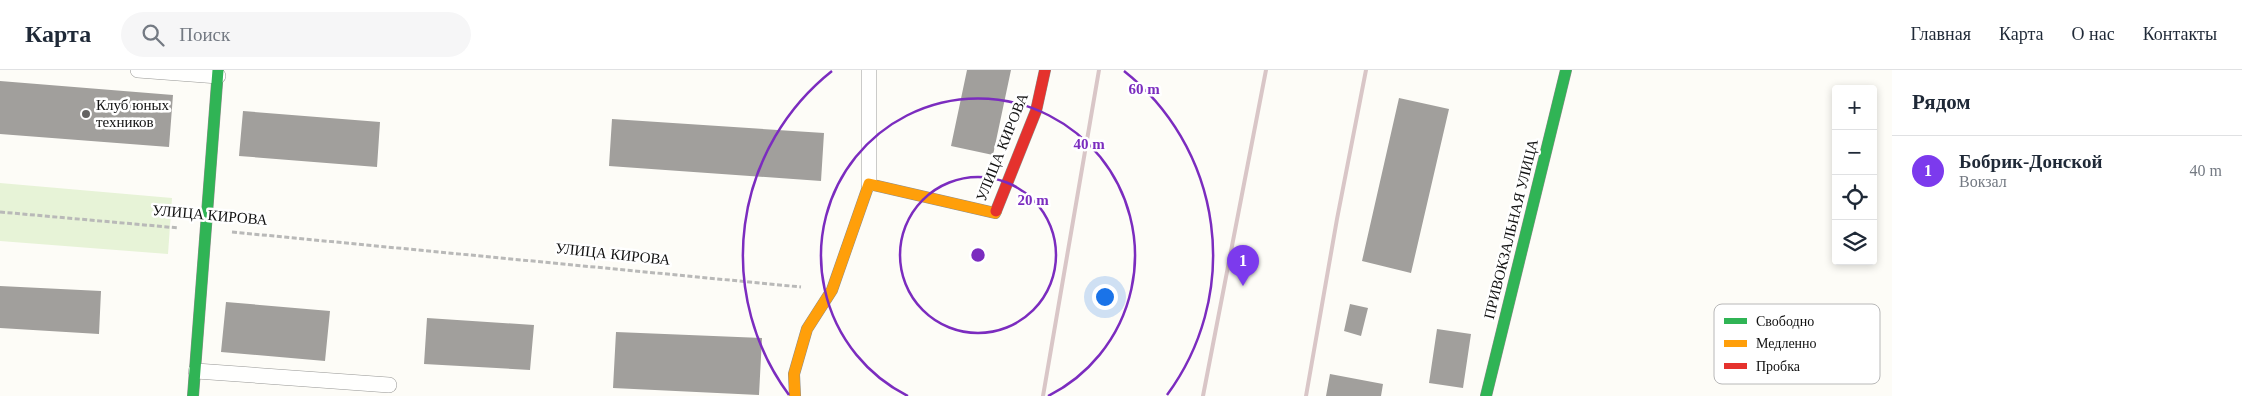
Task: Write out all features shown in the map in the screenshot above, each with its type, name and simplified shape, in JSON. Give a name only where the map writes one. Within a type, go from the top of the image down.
[{"type":"street","name":"УЛИЦА КИРОВА","points":[[869,184],[995,213],[1036,111],[1046,70]]},
{"type":"street","name":"ПРИВОКЗАЛЬНАЯ УЛИЦА","points":[[1486,396],[1566,70]]},
{"type":"street","points":[[193,396],[218,73]]},
{"type":"street","points":[[795,396],[794,374],[807,329],[832,290],[869,184]]},
{"type":"lane","points":[[138,70],[218,73]]},
{"type":"lane","points":[[869,70],[869,184]]},
{"type":"lane","points":[[196,371],[389,385]]},
{"type":"path","name":"УЛИЦА КИРОВА","points":[[0,212],[832,290]]},
{"type":"green space","points":[[0,183],[172,198],[168,254],[0,241]]},
{"type":"building","points":[[967,70],[1011,70],[993,155],[951,146]]},
{"type":"building","name":"Клуб юных техников","points":[[0,81],[173,95],[169,147],[0,134]]},
{"type":"building","points":[[1399,98],[1449,109],[1411,273],[1362,261]]},
{"type":"building","points":[[243,111],[380,122],[377,167],[239,156]]},
{"type":"building","points":[[612,119],[824,133],[821,181],[609,166]]},
{"type":"building","points":[[0,286],[101,291],[99,334],[0,328]]},
{"type":"building","points":[[226,302],[330,311],[325,361],[221,352]]},
{"type":"building","points":[[1350,304],[1368,308],[1361,336],[1344,331]]},
{"type":"building","points":[[427,318],[534,325],[530,370],[424,364]]},
{"type":"building","points":[[1437,329],[1471,334],[1463,388],[1429,383]]},
{"type":"building","points":[[616,332],[762,338],[759,395],[613,388]]},
{"type":"building","points":[[1330,374],[1383,384],[1381,396],[1326,396]]},
{"type":"railway","points":[[1043,396],[1099,70]]},
{"type":"railway","points":[[1203,396],[1266,70]]},
{"type":"railway","points":[[1306,396],[1337,219],[1366,70]]},
{"type":"traffic: fast","points":[[193,396],[218,70]]},
{"type":"traffic: fast","points":[[1486,396],[1566,70]]},
{"type":"traffic: slow","points":[[795,396],[794,374],[807,329],[832,290],[869,184],[995,213],[996,211]]},
{"type":"traffic: jam","points":[[996,211],[1036,111],[1045,70]]},
{"type":"place","name":"Клуб юных техников","points":[[86,114]]},
{"type":"place","name":"Бобрик-Донской","points":[[1243,286]]}]
